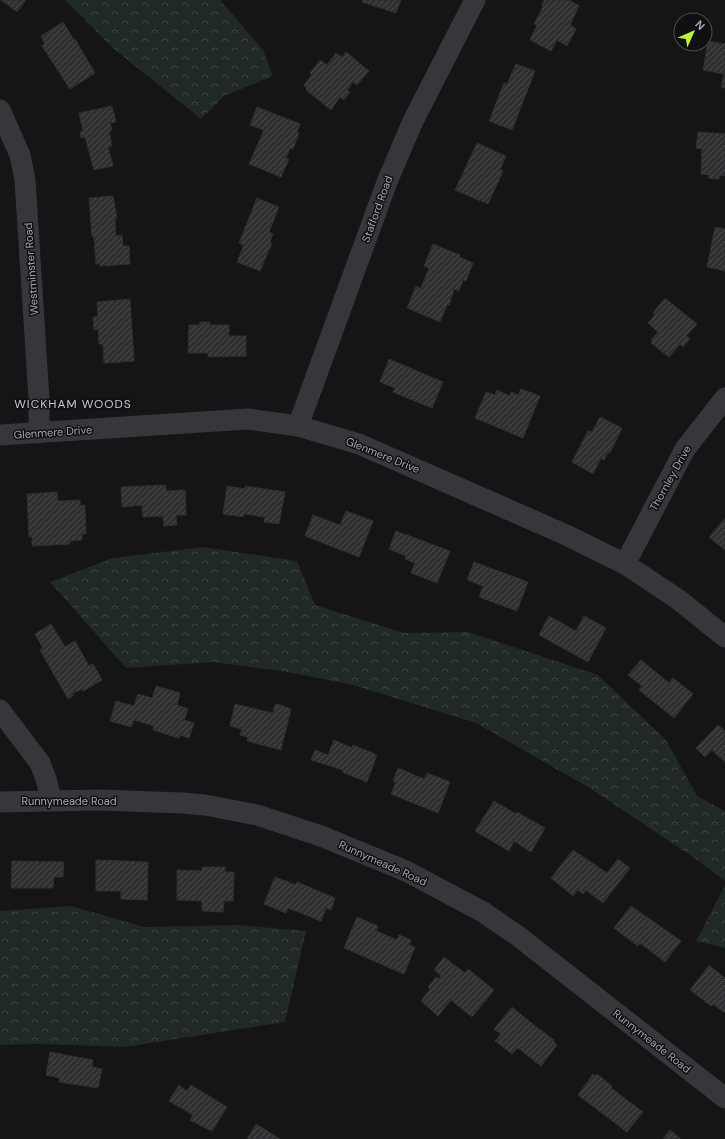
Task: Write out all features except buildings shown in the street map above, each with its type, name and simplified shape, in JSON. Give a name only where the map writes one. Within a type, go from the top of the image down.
[{"type":"street","name":"Stafford Road","points":[[298,426],[387,182],[413,121],[475,0]]},
{"type":"street","name":"Westminster Road","points":[[0,110],[20,155],[25,180],[38,376],[39,432]]},
{"type":"street","name":"Thornley Drive","points":[[625,564],[685,449],[725,398]]},
{"type":"street","name":"Glenmere Drive","points":[[0,435],[248,419],[298,426],[359,444],[490,500],[625,564],[679,600],[725,637]]},
{"type":"street","points":[[0,710],[40,763],[47,782],[51,800]]},
{"type":"street","name":"Runnymeade Road","points":[[0,802],[100,800],[204,805],[257,815],[283,823],[406,871],[483,912],[518,936],[725,1098]]},
{"type":"green space","points":[[65,0],[220,0],[263,50],[273,76],[224,96],[201,119],[114,49]]},
{"type":"green space","points":[[203,547],[297,561],[315,605],[404,633],[468,632],[598,675],[666,740],[697,796],[725,811],[725,881],[693,857],[588,787],[476,723],[353,685],[288,672],[213,662],[126,668],[50,582],[113,558]]},
{"type":"green space","points":[[725,885],[725,948],[696,941]]},
{"type":"green space","points":[[71,906],[144,927],[238,925],[306,931],[285,1022],[124,1047],[39,1044],[0,1045],[0,911]]},
{"type":"district","name":"WICKHAM WOODS","points":[[73,404]]}]
